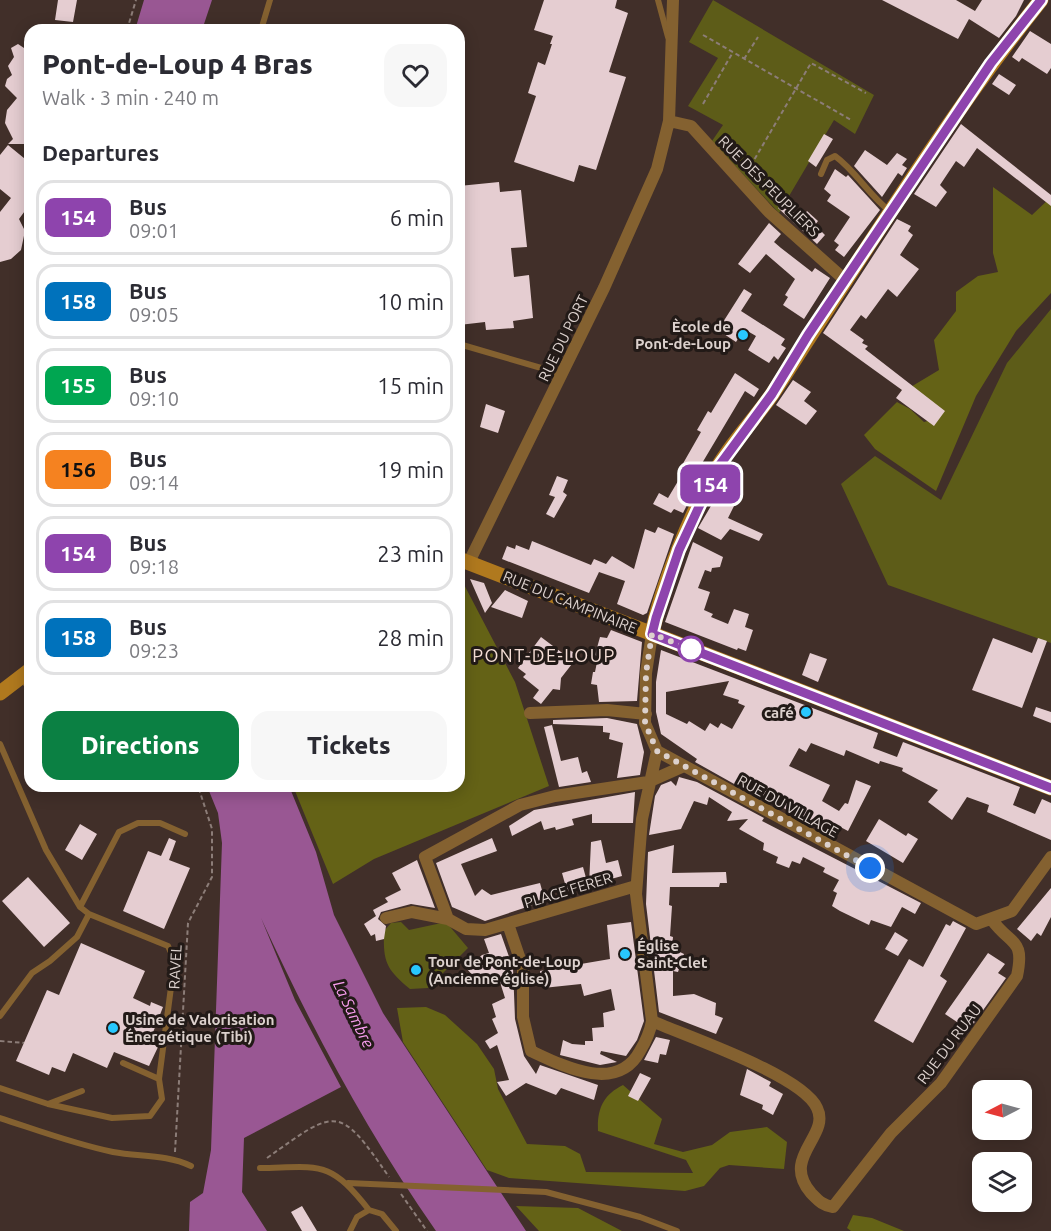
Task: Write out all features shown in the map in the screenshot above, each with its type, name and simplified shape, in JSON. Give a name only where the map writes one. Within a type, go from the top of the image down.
[{"type":"street","name":"RUE DU PORT","points":[[465,558],[562,374],[657,169],[669,121],[672,0]]},
{"type":"street","points":[[508,924],[523,968],[523,1017],[531,1051],[572,1070],[603,1074],[618,1071],[636,1058],[650,1032],[652,1021],[636,886],[648,782],[657,751],[645,723],[646,673],[656,618],[679,550],[716,470],[772,394],[845,280],[991,63],[1041,0]]},
{"type":"street","name":"RUE DES PEUPLIERS","points":[[669,121],[691,126],[769,212],[845,280]]},
{"type":"street","name":"RUE DU CAMPINAIRE","points":[[465,560],[1051,788]]},
{"type":"street","points":[[0,693],[24,679]]},
{"type":"street","points":[[530,713],[607,710],[646,714]]},
{"type":"street","name":"RUE DU VILLAGE","points":[[657,751],[976,924],[992,920]]},
{"type":"street","points":[[448,919],[425,856],[520,806],[555,796],[648,782],[684,766]]},
{"type":"street","points":[[992,920],[1012,910],[1051,857]]},
{"type":"street","name":"PLACE FERER","points":[[386,918],[412,912],[448,919],[466,929],[485,930],[636,886]]},
{"type":"street","name":"RUE DU RUAU","points":[[652,1021],[749,1061],[808,1094],[819,1110],[818,1122],[803,1154],[800,1172],[803,1183],[822,1205],[833,1208],[891,1133],[941,1083],[1017,976],[1021,957],[1017,943],[1001,932],[992,920]]},
{"type":"lane","points":[[263,24],[270,0]]},
{"type":"lane","points":[[658,0],[672,52]]},
{"type":"lane","points":[[821,174],[827,160],[835,156],[864,182],[875,200],[892,212]]},
{"type":"lane","points":[[465,346],[562,374]]},
{"type":"lane","points":[[0,744],[46,850],[80,907],[89,914],[168,946],[173,957],[170,1013],[159,1079],[162,1099],[150,1116],[112,1118],[48,1104],[0,1088]]},
{"type":"lane","points":[[80,907],[119,832],[138,823],[160,823],[185,834]]},
{"type":"lane","points":[[0,1016],[32,973],[50,961],[77,937],[89,914]]},
{"type":"lane","points":[[123,1063],[159,1079]]},
{"type":"lane","points":[[48,1104],[82,1091]]},
{"type":"lane","points":[[0,1118],[111,1151],[175,1158],[190,1166]]},
{"type":"lane","points":[[260,1165],[312,1167],[333,1172],[348,1183],[369,1209],[382,1214],[396,1231]]},
{"type":"lane","points":[[348,1183],[546,1192],[640,1217],[677,1231]]},
{"type":"lane","points":[[350,1231],[357,1217],[369,1209]]},
{"type":"path","points":[[129,24],[136,0]]},
{"type":"path","points":[[703,35],[851,120]]},
{"type":"path","points":[[744,59],[758,37]]},
{"type":"path","points":[[704,104],[733,52]]},
{"type":"path","points":[[741,182],[811,63],[866,93]]},
{"type":"path","points":[[723,138],[779,200]]},
{"type":"path","name":"RAVEL","points":[[175,1158],[188,923],[212,877],[212,829],[200,792]]},
{"type":"path","points":[[0,1041],[24,1043]]},
{"type":"path","points":[[260,1165],[313,1126],[324,1121],[338,1122],[351,1127],[361,1137],[393,1183]]},
{"type":"path","points":[[400,1192],[427,1231]]},
{"type":"shaded area","points":[[713,0],[874,95],[855,134],[834,120],[779,213],[712,141],[723,125],[688,106],[718,58],[689,42]]},
{"type":"shaded area","points":[[993,187],[1032,215],[1051,197],[1051,293],[1016,331],[976,396],[936,491],[875,449],[864,435],[897,402],[910,409],[924,422],[935,419],[909,388],[939,370],[934,340],[956,311],[956,292],[978,276],[998,272],[993,253]]},
{"type":"shaded area","points":[[1051,309],[1051,643],[888,585],[841,484],[875,456],[941,500],[1007,363]]},
{"type":"shaded area","points":[[465,586],[515,682],[549,786],[374,859],[333,884],[295,792],[465,792]]},
{"type":"shaded area","points":[[401,922],[409,930],[446,922],[468,948],[428,988],[410,989],[391,970],[385,958],[384,931],[391,923]]},
{"type":"shaded area","points":[[426,1007],[445,1015],[477,1044],[494,1069],[498,1089],[527,1144],[565,1146],[580,1154],[586,1172],[693,1173],[686,1160],[598,1131],[600,1109],[606,1098],[623,1085],[662,1119],[654,1144],[683,1152],[712,1145],[730,1132],[767,1127],[787,1142],[784,1169],[729,1165],[720,1168],[704,1186],[685,1191],[509,1178],[487,1170],[403,1042],[397,1008]]},
{"type":"shaded area","points":[[516,1206],[578,1208],[622,1231],[539,1231]]},
{"type":"shaded area","points":[[853,1215],[872,1218],[904,1231],[851,1231],[847,1228]]},
{"type":"water","points":[[144,0],[212,0],[204,24],[137,24]]},
{"type":"water","name":"La Sambre","points":[[209,792],[291,792],[316,852],[334,915],[383,1013],[526,1231],[436,1231],[387,1156],[341,1078],[261,918],[295,1000],[341,1087],[244,1138],[242,1192],[267,1231],[189,1231],[190,1202],[203,1193],[211,1150],[222,843],[218,813]]},
{"type":"building","points":[[58,0],[77,0],[73,22],[55,20]]},
{"type":"building","points":[[544,0],[617,0],[615,8],[628,13],[609,72],[626,77],[596,170],[579,165],[574,182],[514,162],[536,96],[528,93],[538,62],[545,65],[552,44],[550,44],[553,36],[534,30]]},
{"type":"building","points":[[882,0],[956,0],[975,11],[982,0],[1024,0],[1016,16],[999,38],[969,19],[958,39]]},
{"type":"building","points":[[1030,31],[1051,44],[1051,68],[1047,74],[1022,58],[1019,62],[1012,57]]},
{"type":"building","points":[[18,44],[24,48],[24,144],[8,144],[13,139],[5,123],[7,110],[17,98],[5,86],[7,79],[12,75],[8,66],[14,57],[11,48]]},
{"type":"building","points":[[999,74],[1016,85],[1009,95],[992,84]]},
{"type":"building","points":[[961,124],[1051,195],[1051,206],[977,148],[964,167],[956,161],[940,185],[947,192],[936,207],[914,194]]},
{"type":"building","points":[[824,134],[833,139],[816,167],[808,161]]},
{"type":"building","points":[[8,145],[24,158],[24,212],[19,219],[24,229],[24,236],[21,250],[11,259],[0,262],[0,212],[11,198],[0,189],[0,155]]},
{"type":"building","points":[[865,150],[887,165],[897,153],[907,159],[902,165],[907,168],[902,176],[898,173],[882,197],[854,166]]},
{"type":"building","points":[[835,169],[846,177],[848,175],[880,210],[844,257],[835,250],[839,245],[834,241],[850,217],[827,201],[831,195],[824,189]]},
{"type":"building","points":[[499,182],[500,192],[521,190],[527,247],[511,248],[514,277],[529,275],[533,318],[513,321],[514,328],[486,330],[485,322],[465,324],[465,185]]},
{"type":"building","points":[[781,204],[802,218],[807,211],[818,221],[815,225],[825,235],[817,244],[778,208]]},
{"type":"building","points":[[897,219],[911,226],[908,231],[913,235],[900,255],[919,269],[897,297],[888,289],[866,319],[861,315],[850,330],[864,340],[862,343],[868,346],[865,349],[945,411],[934,426],[896,398],[902,390],[823,333]]},
{"type":"building","points":[[769,223],[781,234],[774,242],[812,272],[815,268],[830,278],[804,319],[783,305],[788,297],[785,295],[795,279],[766,254],[750,273],[738,264]]},
{"type":"building","points":[[744,289],[752,294],[741,311],[785,339],[781,345],[786,348],[778,360],[774,356],[769,363],[748,350],[756,336],[744,329],[736,342],[718,330]]},
{"type":"building","points":[[735,373],[759,389],[754,397],[745,391],[698,470],[703,473],[683,513],[674,509],[671,513],[653,504],[659,493],[668,498],[684,471],[681,467],[701,432],[697,430],[708,411],[711,413]]},
{"type":"building","points":[[793,380],[811,392],[804,401],[817,411],[806,425],[776,405]]},
{"type":"building","points":[[486,404],[505,411],[498,433],[480,427]]},
{"type":"building","points":[[557,476],[568,480],[563,492],[567,495],[554,518],[546,514],[555,497],[549,495]]},
{"type":"building","points":[[718,494],[736,502],[728,518],[763,534],[759,541],[730,529],[721,540],[698,528]]},
{"type":"building","points":[[658,527],[674,534],[647,613],[643,615],[617,604],[625,581],[599,572],[589,593],[502,559],[507,546],[515,549],[516,545],[529,550],[532,541],[591,565],[594,559],[606,564],[612,556],[634,569],[645,529],[655,533]]},
{"type":"building","points":[[693,542],[723,557],[720,567],[712,568],[711,572],[705,570],[698,588],[710,592],[704,610],[713,614],[711,617],[728,624],[734,609],[749,614],[745,627],[753,630],[746,651],[738,648],[737,650],[665,622]]},
{"type":"building","points":[[470,579],[484,583],[492,603],[485,613]]},
{"type":"building","points":[[505,590],[528,601],[522,618],[491,607]]},
{"type":"building","points":[[611,630],[642,642],[637,701],[599,702],[597,685],[591,684],[600,637],[607,638]]},
{"type":"building","points":[[541,637],[565,655],[569,650],[579,655],[561,678],[560,690],[553,689],[541,704],[533,698],[539,690],[523,677],[526,674],[518,668]]},
{"type":"building","points":[[993,638],[1032,653],[1038,638],[1047,641],[1022,708],[972,690]]},
{"type":"building","points":[[661,650],[878,733],[873,748],[897,757],[903,742],[1020,787],[1013,805],[1035,814],[1042,799],[1051,803],[1051,840],[987,812],[989,805],[967,797],[952,820],[928,802],[938,790],[902,771],[903,768],[880,761],[879,764],[846,750],[844,756],[811,743],[806,752],[799,748],[789,766],[830,785],[822,801],[839,811],[845,803],[848,804],[856,780],[871,786],[848,831],[829,821],[824,831],[757,793],[762,783],[743,774],[736,785],[695,762],[697,759],[661,734],[656,712],[656,682]],"holes":[[[729,681],[723,695],[739,700],[738,703],[745,706],[732,729],[721,723],[718,728],[710,723],[705,731],[689,721],[687,724],[666,714],[666,692]]]},
{"type":"building","points":[[810,653],[827,659],[818,682],[802,675]]},
{"type":"building","points":[[1036,707],[1051,712],[1051,723],[1033,716]]},
{"type":"building","points":[[607,718],[637,724],[644,752],[640,775],[617,778],[623,743],[609,739],[610,733],[603,732],[603,726],[553,724],[553,720]]},
{"type":"building","points":[[552,725],[561,761],[578,757],[582,773],[587,771],[591,782],[559,787],[544,727]]},
{"type":"building","points":[[679,777],[697,782],[764,818],[762,821],[921,903],[915,914],[902,907],[891,927],[871,920],[869,925],[840,911],[832,906],[837,893],[833,891],[839,880],[823,872],[825,868],[803,857],[800,864],[792,861],[789,868],[776,863],[778,857],[763,850],[764,843],[739,829],[748,819],[727,821],[732,812],[709,797],[707,805],[694,801],[681,829],[649,835],[655,796],[661,785],[671,781],[676,786]]},
{"type":"building","points":[[635,792],[633,823],[592,823],[592,814],[572,819],[574,825],[556,830],[555,827],[544,830],[541,821],[512,836],[509,826],[534,810]]},
{"type":"building","points":[[879,819],[906,836],[908,833],[918,839],[903,863],[866,841]]},
{"type":"building","points":[[80,824],[97,834],[82,860],[65,850]]},
{"type":"building","points":[[169,838],[176,841],[169,860],[190,868],[164,929],[123,911],[148,851],[161,856]]},
{"type":"building","points":[[492,838],[497,851],[461,864],[475,896],[482,889],[491,895],[540,883],[545,901],[485,921],[452,907],[436,863]]},
{"type":"building","points":[[601,840],[606,863],[618,860],[622,876],[589,885],[591,842]]},
{"type":"building","points":[[674,845],[672,873],[726,872],[727,883],[720,883],[719,887],[670,887],[672,948],[684,954],[678,972],[673,971],[673,996],[694,994],[716,1003],[715,1015],[723,1018],[716,1034],[659,1012],[646,904],[648,852]]},
{"type":"building","points":[[417,860],[435,908],[411,904],[381,912],[378,919],[386,926],[384,939],[376,941],[375,934],[371,936],[364,924],[376,916],[373,910],[388,902],[385,898],[401,890],[392,873]]},
{"type":"building","points":[[583,867],[588,885],[567,891],[562,873]]},
{"type":"building","points":[[28,877],[70,923],[44,947],[2,901]]},
{"type":"building","points":[[1051,888],[1051,917],[1041,936],[1037,933],[1031,941],[1017,929]]},
{"type":"building","points":[[953,921],[966,928],[940,976],[947,981],[913,1043],[874,1021],[909,959],[923,967],[946,924],[950,926]]},
{"type":"building","points":[[631,922],[644,1021],[637,1040],[626,1056],[601,1051],[600,1054],[617,1062],[600,1065],[560,1055],[563,1040],[572,1044],[585,1045],[585,1041],[593,1041],[592,1028],[604,1027],[603,1013],[615,1010],[611,989],[584,996],[581,984],[543,988],[540,971],[610,959],[607,925]]},
{"type":"building","points":[[895,932],[908,940],[898,956],[885,949]]},
{"type":"building","points":[[501,934],[513,968],[515,1019],[524,1056],[536,1074],[540,1065],[598,1085],[594,1100],[561,1088],[556,1095],[526,1083],[506,1096],[497,1082],[509,1080],[497,1045],[490,1049],[485,1041],[498,1033],[492,1019],[496,1017],[492,1004],[505,998],[499,979],[482,986],[467,969],[482,955],[489,953],[484,939]]},
{"type":"building","points":[[81,943],[145,971],[133,998],[150,1006],[151,1002],[163,1007],[152,1035],[156,1037],[153,1044],[158,1047],[149,1066],[114,1052],[107,1068],[73,1053],[65,1072],[52,1067],[49,1075],[16,1061],[47,990],[59,995]]},
{"type":"building","points":[[988,953],[1005,964],[998,973],[1006,978],[969,1030],[945,1014]]},
{"type":"building","points":[[656,1037],[670,1040],[666,1055],[660,1054],[658,1063],[644,1060]]},
{"type":"building","points":[[747,1069],[771,1082],[769,1086],[783,1094],[773,1115],[762,1109],[763,1105],[740,1095]]},
{"type":"building","points":[[640,1073],[651,1078],[638,1101],[628,1096]]},
{"type":"building","points":[[302,1206],[317,1231],[302,1231],[291,1212]]},
{"type":"bus line","name":"154","points":[[1041,0],[991,63],[808,335],[772,394],[716,470],[679,550],[652,634],[966,753],[1051,788]]},
{"type":"place","name":"Ècole de Pont-de-Loup","points":[[743,335]]},
{"type":"place","name":"café","points":[[806,712]]},
{"type":"place","name":"Église Saint-Clet","points":[[625,954]]},
{"type":"place","name":"Tour de Pont-de-Loup (Ancienne église)","points":[[416,970]]},
{"type":"place","name":"Usine de Valorisation Énergétique (Tibi)","points":[[113,1028]]},
{"type":"district","name":"PONT-DE-LOUP","points":[[544,655]]},
{"type":"route","points":[[691,649],[696,651],[652,634],[652,647],[646,673],[645,723],[657,751],[870,868]]}]
